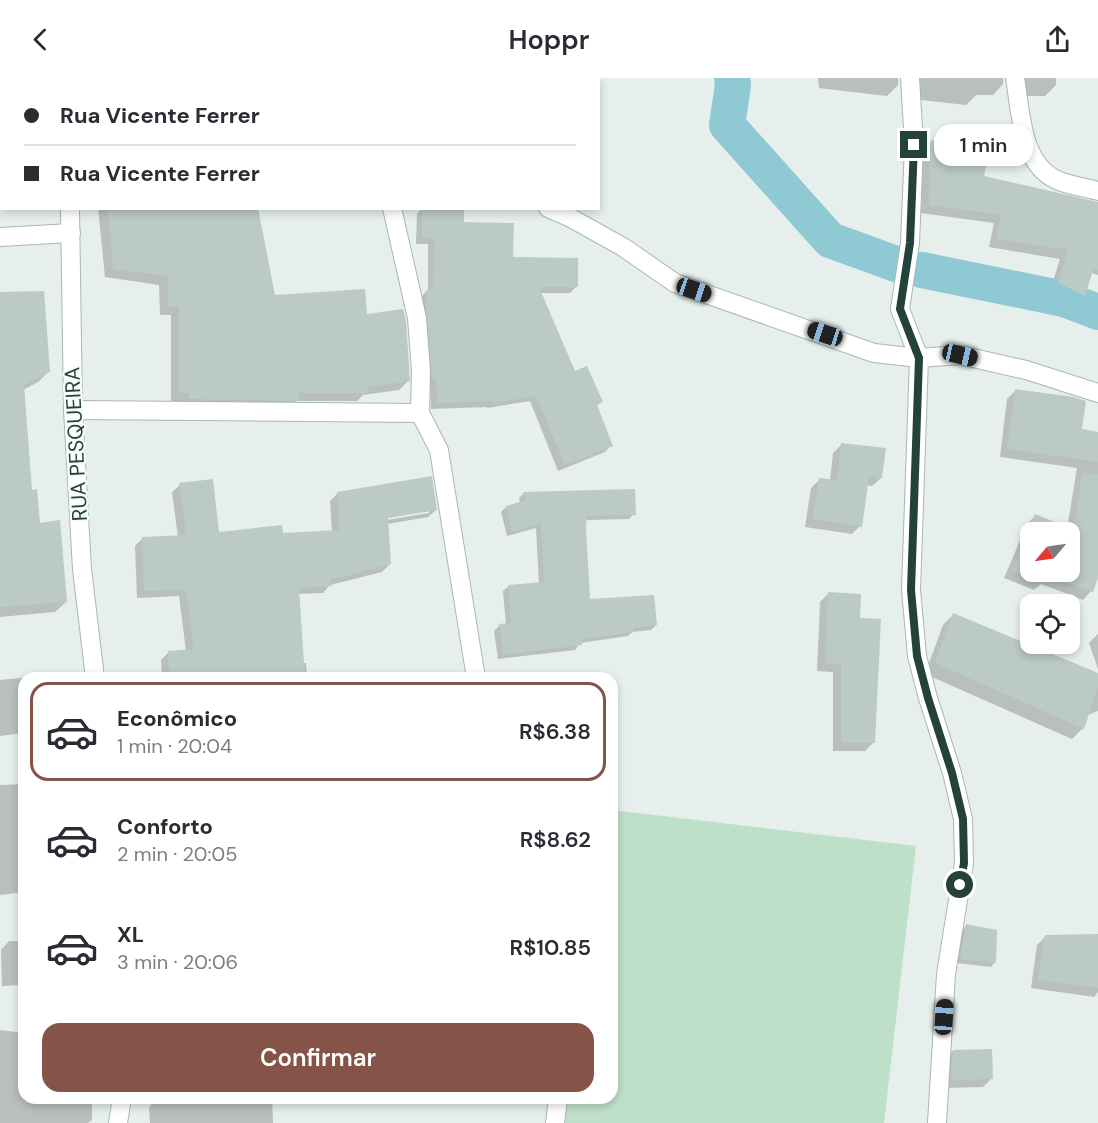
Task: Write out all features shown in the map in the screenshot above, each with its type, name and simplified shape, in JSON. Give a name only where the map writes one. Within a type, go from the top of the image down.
[{"type":"street","points":[[910,78],[914,145],[910,243],[900,309],[919,358],[912,601],[917,656],[952,773],[963,819],[964,863],[946,974],[937,1123]]},
{"type":"street","points":[[1015,78],[1024,134],[1030,153],[1040,169],[1058,181],[1098,191]]},
{"type":"street","name":"RUA PESQUEIRA","points":[[70,210],[73,410],[82,569],[94,672]]},
{"type":"street","points":[[392,210],[417,318],[421,371],[420,413],[439,450],[475,672]]},
{"type":"street","points":[[553,210],[623,247],[675,283],[874,353],[919,358],[960,355],[1026,370],[1098,393]]},
{"type":"street","points":[[0,237],[71,232]]},
{"type":"street","points":[[73,410],[420,413]]},
{"type":"street","points":[[118,1123],[121,1104]]},
{"type":"street","points":[[555,1123],[557,1104]]},
{"type":"green space","points":[[618,811],[916,846],[884,1123],[565,1123],[567,1104],[618,1104]]},
{"type":"building","points":[[931,140],[990,147],[984,176],[1098,202],[1098,270],[1093,270],[1085,296],[1058,283],[1068,250],[996,239],[1001,215],[929,205]]},
{"type":"building","points":[[108,210],[258,210],[275,295],[365,289],[367,314],[403,309],[406,320],[410,381],[367,387],[368,393],[299,393],[299,401],[189,399],[189,393],[179,393],[179,306],[168,307],[168,276],[113,269]]},
{"type":"building","points":[[422,210],[464,210],[464,222],[514,223],[513,257],[578,258],[578,287],[539,287],[575,371],[587,366],[603,402],[597,405],[613,446],[565,465],[536,396],[493,403],[493,401],[437,403],[436,378],[432,378],[426,306],[427,289],[433,289],[434,238],[422,238]]},
{"type":"building","points":[[44,291],[50,372],[24,385],[32,490],[37,489],[40,523],[60,520],[67,602],[0,607],[0,292]]},
{"type":"building","points":[[1015,389],[1074,397],[1086,401],[1082,429],[1098,432],[1098,462],[1007,449]]},
{"type":"building","points":[[841,443],[886,448],[882,478],[869,477],[862,527],[813,519],[819,478],[837,480]]},
{"type":"building","points":[[1082,473],[1098,474],[1098,578],[1093,592],[1066,582],[1080,582],[1080,522],[1075,522]]},
{"type":"building","points":[[432,476],[437,510],[388,518],[391,564],[331,580],[332,586],[299,588],[305,672],[169,672],[168,651],[194,649],[186,590],[144,591],[142,537],[186,535],[179,483],[213,479],[219,532],[282,525],[283,533],[339,530],[337,492]]},
{"type":"building","points":[[635,489],[636,515],[587,516],[590,599],[654,595],[657,625],[634,628],[635,632],[582,639],[582,645],[503,655],[499,624],[511,623],[508,585],[544,582],[541,524],[512,532],[506,506],[526,500],[523,492]]},
{"type":"building","points":[[1035,514],[1054,522],[1032,522]]},
{"type":"building","points":[[1020,551],[1020,573],[1012,570]]},
{"type":"building","points":[[828,592],[861,594],[860,618],[881,619],[875,743],[841,743],[841,664],[825,663]]},
{"type":"building","points":[[953,613],[1020,641],[1020,654],[1052,654],[1098,673],[1098,688],[1084,729],[935,663]]},
{"type":"building","points":[[966,924],[997,930],[996,963],[960,959]]},
{"type":"building","points":[[1098,934],[1098,988],[1038,980],[1045,935]]},
{"type":"building","points":[[992,1049],[993,1079],[951,1080],[953,1050]]},
{"type":"waterway","points":[[732,78],[727,125],[830,240],[896,264]]},
{"type":"waterway","points":[[922,270],[1064,299],[1098,312]]},
{"type":"route","points":[[914,145],[910,243],[900,309],[919,358],[911,590],[917,656],[952,773],[963,819],[964,863],[960,885]]}]
